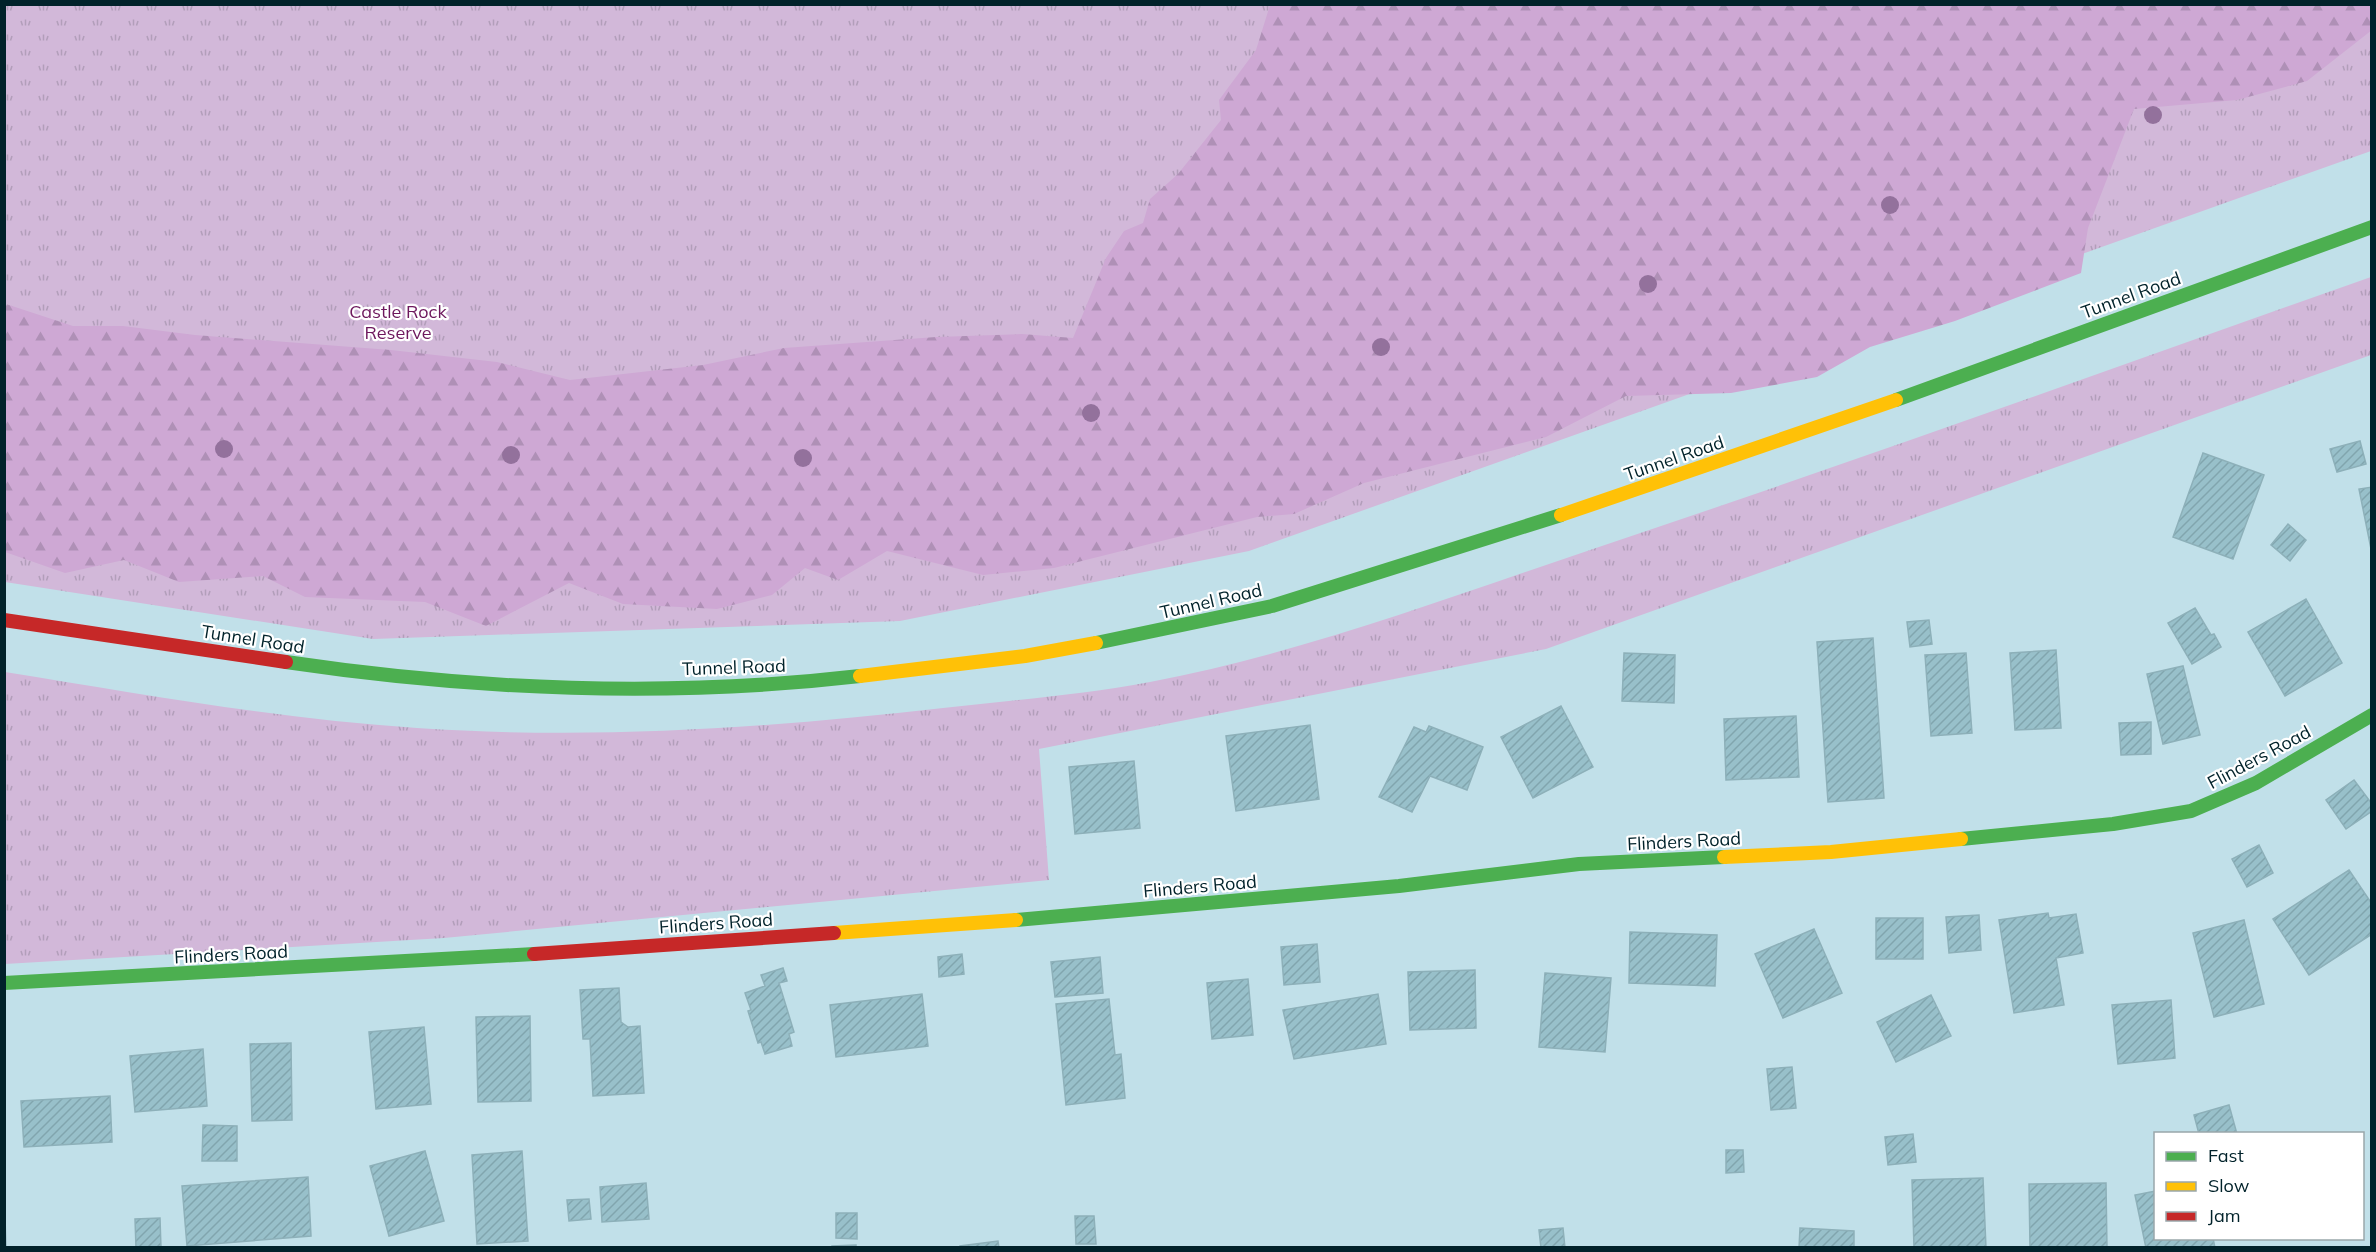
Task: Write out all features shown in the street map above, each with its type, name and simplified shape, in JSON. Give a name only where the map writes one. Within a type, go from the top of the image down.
[{"type":"main road","name":"Tunnel Road","points":[[4,620],[386,677],[554,688],[723,686],[823,680],[1025,656],[1186,626],[1272,606],[1508,533],[1855,415],[2372,228]]},
{"type":"main road","name":"Flinders Road","points":[[4,983],[435,961],[999,922],[1399,886],[1579,864],[1831,852],[2113,824],[2157,818],[2214,803],[2278,770],[2372,715]]},
{"type":"green space","points":[[2371,4],[2372,30],[2307,81],[2237,100],[2134,109],[2088,228],[2081,273],[1955,321],[1870,347],[1817,377],[1731,393],[1626,396],[1546,437],[1364,483],[1294,514],[1257,517],[1054,568],[983,575],[887,551],[838,580],[805,568],[772,595],[717,609],[623,604],[569,583],[486,626],[425,602],[305,597],[263,576],[179,582],[124,560],[65,573],[5,552],[4,306],[9,305],[73,326],[123,326],[195,335],[391,350],[497,362],[570,380],[703,365],[784,348],[936,337],[1022,334],[1073,338],[1106,258],[1124,231],[1143,223],[1150,199],[1178,174],[1221,120],[1219,100],[1256,50],[1270,5]]},
{"type":"green space","name":"Castle Rock Reserve","points":[[4,5],[2371,5],[2371,151],[1249,551],[900,621],[373,639],[5,582]]},
{"type":"green space","points":[[2371,277],[2371,355],[1546,649],[1039,749],[1049,880],[444,938],[5,964],[5,672],[314,719],[417,728],[549,733],[681,730],[812,721],[1124,687],[1264,656],[1375,623],[1790,482]]},
{"type":"building","points":[[2360,441],[2366,464],[2337,472],[2330,449]]},
{"type":"building","points":[[2203,453],[2264,475],[2233,559],[2173,537]]},
{"type":"building","points":[[2372,487],[2372,549],[2371,549],[2359,489]]},
{"type":"building","points":[[2288,524],[2306,540],[2290,561],[2271,545]]},
{"type":"building","points":[[2306,599],[2342,663],[2285,696],[2248,632]]},
{"type":"building","points":[[2195,608],[2221,647],[2192,664],[2168,623]]},
{"type":"building","points":[[1929,620],[1932,644],[1910,647],[1907,622]]},
{"type":"building","points":[[1873,638],[1884,798],[1828,802],[1817,642]]},
{"type":"building","points":[[2056,650],[2061,728],[2015,730],[2010,653]]},
{"type":"building","points":[[1624,653],[1675,655],[1674,703],[1622,701]]},
{"type":"building","points":[[1966,653],[1972,733],[1931,736],[1925,655]]},
{"type":"building","points":[[2183,666],[2200,735],[2163,744],[2147,674]]},
{"type":"building","points":[[1561,706],[1593,767],[1533,798],[1501,737]]},
{"type":"building","points":[[1796,716],[1799,777],[1726,780],[1724,719]]},
{"type":"building","points":[[2151,722],[2151,754],[2121,755],[2119,723]]},
{"type":"building","points":[[1310,725],[1319,799],[1236,811],[1226,736]]},
{"type":"building","points":[[1429,726],[1483,747],[1467,790],[1430,776],[1412,812],[1379,797],[1414,727],[1426,732]]},
{"type":"building","points":[[1134,761],[1140,828],[1075,834],[1069,767]]},
{"type":"building","points":[[2354,780],[2372,804],[2372,811],[2346,829],[2326,800]]},
{"type":"building","points":[[2259,845],[2273,873],[2247,887],[2232,859]]},
{"type":"building","points":[[2349,870],[2372,904],[2372,934],[2309,975],[2273,919]]},
{"type":"building","points":[[2048,913],[2049,918],[2076,914],[2083,953],[2056,958],[2064,1005],[2014,1013],[1999,920]]},
{"type":"building","points":[[1979,915],[1981,950],[1949,953],[1946,917]]},
{"type":"building","points":[[1876,918],[1923,918],[1923,959],[1876,959]]},
{"type":"building","points":[[2244,920],[2264,1004],[2214,1017],[2193,933]]},
{"type":"building","points":[[1814,929],[1842,993],[1783,1018],[1755,954]]},
{"type":"building","points":[[1630,932],[1717,935],[1715,986],[1629,983]]},
{"type":"building","points":[[1317,944],[1320,982],[1284,985],[1281,947]]},
{"type":"building","points":[[962,954],[964,974],[939,977],[938,957]]},
{"type":"building","points":[[1100,957],[1103,993],[1055,997],[1051,962]]},
{"type":"building","points":[[783,968],[787,981],[779,983],[794,1032],[789,1034],[792,1046],[765,1054],[761,1042],[758,1043],[745,993],[765,986],[761,975]]},
{"type":"building","points":[[1475,970],[1476,1028],[1410,1030],[1408,972]]},
{"type":"building","points":[[1545,973],[1611,978],[1605,1052],[1539,1047]]},
{"type":"building","points":[[1248,979],[1253,1035],[1212,1039],[1207,983]]},
{"type":"building","points":[[619,988],[621,1022],[628,1027],[640,1026],[644,1093],[593,1096],[590,1039],[583,1039],[580,990]]},
{"type":"building","points":[[922,994],[928,1046],[836,1057],[830,1005]]},
{"type":"building","points":[[1378,994],[1386,1044],[1294,1059],[1283,1010]]},
{"type":"building","points":[[1931,995],[1951,1036],[1896,1062],[1877,1022]]},
{"type":"building","points":[[1109,999],[1115,1055],[1121,1054],[1125,1098],[1066,1105],[1056,1004]]},
{"type":"building","points":[[2171,1000],[2175,1058],[2118,1064],[2112,1005]]},
{"type":"building","points":[[530,1016],[531,1101],[478,1102],[476,1017]]},
{"type":"building","points":[[424,1027],[431,1104],[376,1109],[369,1032]]},
{"type":"building","points":[[291,1043],[292,1120],[252,1121],[250,1044]]},
{"type":"building","points":[[203,1049],[207,1106],[135,1112],[130,1056]]},
{"type":"building","points":[[1792,1067],[1796,1108],[1771,1110],[1767,1069]]},
{"type":"building","points":[[110,1096],[112,1142],[24,1147],[21,1101]]},
{"type":"building","points":[[2229,1105],[2236,1132],[2198,1132],[2194,1115]]},
{"type":"building","points":[[203,1125],[237,1126],[237,1161],[202,1161]]},
{"type":"building","points":[[1913,1134],[1916,1162],[1888,1165],[1885,1137]]},
{"type":"building","points":[[1726,1150],[1743,1150],[1744,1172],[1726,1173]]},
{"type":"building","points":[[425,1151],[444,1221],[389,1236],[370,1166]]},
{"type":"building","points":[[522,1151],[528,1241],[477,1244],[472,1155]]},
{"type":"building","points":[[308,1177],[311,1236],[187,1246],[182,1186]]},
{"type":"building","points":[[1983,1178],[1986,1248],[1914,1248],[1912,1180]]},
{"type":"building","points":[[646,1183],[649,1219],[602,1222],[600,1187]]},
{"type":"building","points":[[2106,1183],[2107,1248],[2030,1248],[2029,1184]]},
{"type":"building","points":[[2154,1191],[2154,1240],[2213,1240],[2215,1248],[2146,1248],[2135,1195]]},
{"type":"building","points":[[589,1199],[591,1219],[569,1221],[567,1200]]},
{"type":"building","points":[[836,1213],[857,1213],[857,1239],[836,1238]]},
{"type":"building","points":[[1075,1216],[1094,1216],[1096,1244],[1076,1244]]},
{"type":"building","points":[[5,1218],[6,1248],[4,1248]]},
{"type":"building","points":[[160,1218],[161,1248],[136,1248],[135,1219]]},
{"type":"building","points":[[1563,1228],[1565,1248],[1541,1248],[1539,1230]]},
{"type":"building","points":[[1800,1228],[1854,1231],[1854,1248],[1799,1248]]},
{"type":"building","points":[[998,1241],[999,1248],[960,1248],[960,1246]]},
{"type":"building","points":[[856,1245],[856,1248],[832,1248],[832,1246]]},
{"type":"traffic: fast","points":[[1896,400],[2372,227]]},
{"type":"traffic: fast","points":[[1096,643],[1272,606],[1561,515]]},
{"type":"traffic: fast","points":[[286,662],[429,679],[573,688],[717,687],[860,676]]},
{"type":"traffic: fast","points":[[1961,839],[2113,824],[2191,811],[2256,783],[2372,715]]},
{"type":"traffic: fast","points":[[1016,920],[1399,886],[1579,864],[1724,857]]},
{"type":"traffic: fast","points":[[4,983],[534,954]]},
{"type":"traffic: slow","points":[[1561,515],[1896,400]]},
{"type":"traffic: slow","points":[[860,676],[1025,656],[1096,643]]},
{"type":"traffic: slow","points":[[1724,857],[1831,852],[1961,839]]},
{"type":"traffic: slow","points":[[834,933],[1016,920]]},
{"type":"traffic: jam","points":[[4,620],[286,662]]},
{"type":"traffic: jam","points":[[534,954],[834,933]]}]
